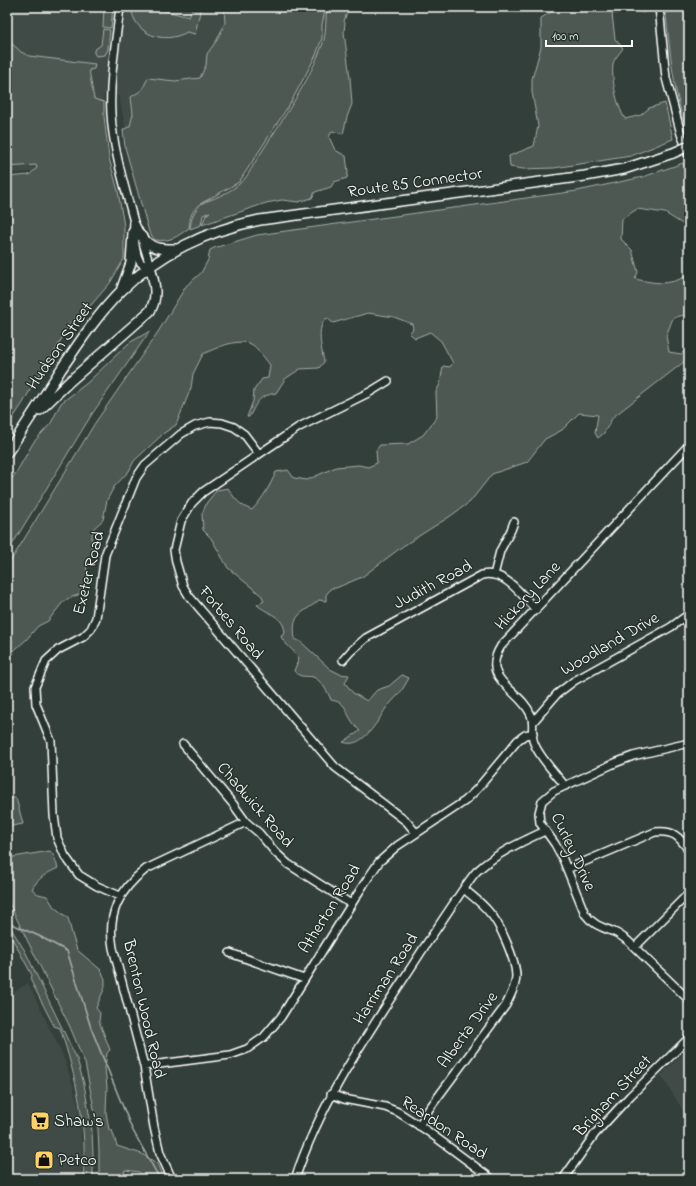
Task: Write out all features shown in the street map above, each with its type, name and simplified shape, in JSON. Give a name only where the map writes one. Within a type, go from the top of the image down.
[{"type":"main road","name":"Route 85 Connector","points":[[150,266],[178,249],[218,231],[255,221],[585,176],[624,169],[673,153],[689,146]]},
{"type":"main road","points":[[137,234],[155,248],[178,249]]},
{"type":"main road","points":[[121,291],[131,263],[137,234]]},
{"type":"main road","points":[[21,432],[39,410],[59,391],[150,311],[154,304],[156,295],[150,266]]},
{"type":"main road","name":"Hudson Street","points":[[7,453],[88,330],[121,291],[150,266]]},
{"type":"street","points":[[120,7],[112,80],[111,115],[114,141],[137,234],[150,266]]},
{"type":"street","points":[[659,7],[666,78],[681,134],[689,155]]},
{"type":"street","name":"Forbes Road","points":[[388,382],[299,427],[203,492],[186,513],[181,522],[174,550],[183,586],[196,605],[335,767],[407,822],[416,833]]},
{"type":"street","name":"Exeter Road","points":[[120,896],[97,886],[79,875],[65,856],[58,838],[54,815],[51,741],[36,704],[35,686],[46,661],[58,650],[83,637],[91,629],[96,618],[105,555],[136,478],[144,465],[181,434],[195,426],[210,422],[222,422],[234,427],[244,434],[260,454]]},
{"type":"street","name":"Hickory Lane","points":[[533,722],[532,716],[525,706],[499,678],[495,670],[494,662],[496,654],[501,646],[689,445]]},
{"type":"street","points":[[494,575],[500,551],[514,522]]},
{"type":"street","name":"Judith Road","points":[[344,660],[359,643],[375,633],[475,578],[488,574],[494,575],[508,582],[536,610]]},
{"type":"street","name":"Woodland Drive","points":[[533,722],[557,694],[574,681],[671,627],[689,614]]},
{"type":"street","points":[[533,722],[532,739],[536,748],[565,786]]},
{"type":"street","name":"Atherton Road","points":[[144,1066],[236,1054],[264,1038],[276,1024],[350,904],[379,862],[390,850],[465,801],[478,788],[518,740],[525,735],[532,734]]},
{"type":"street","name":"Curley Drive","points":[[689,743],[633,756],[565,786],[549,794],[545,798],[540,805],[539,818],[545,831],[555,844],[589,919],[594,924],[616,933],[635,947],[689,1000]]},
{"type":"street","name":"Chadwick Road","points":[[184,744],[234,804],[246,822],[259,833],[275,852],[288,864],[350,904]]},
{"type":"street","name":"Brenton Wood Road","points":[[172,1179],[160,1153],[144,1066],[117,967],[111,936],[111,922],[120,896],[129,884],[146,869],[246,822]]},
{"type":"street","name":"Harriman Road","points":[[295,1179],[307,1146],[331,1094],[378,1018],[476,872],[495,857],[517,844],[545,831]]},
{"type":"street","points":[[567,870],[581,862],[655,832],[663,831],[673,833],[680,838],[689,851]]},
{"type":"street","name":"Alberta Drive","points":[[419,1126],[429,1109],[506,1005],[512,994],[516,978],[516,970],[507,942],[496,921],[490,912],[464,889]]},
{"type":"street","points":[[635,947],[689,893]]},
{"type":"street","points":[[230,953],[304,979]]},
{"type":"street","name":"Brigham Street","points":[[563,1179],[595,1134],[630,1096],[689,1038]]},
{"type":"street","name":"Reardon Road","points":[[331,1094],[344,1099],[385,1107],[398,1112],[492,1179]]},
{"type":"shaded area","points":[[7,7],[327,7],[322,47],[297,95],[247,176],[239,185],[229,192],[198,206],[140,202],[119,96],[104,94],[97,166],[7,174]]},
{"type":"shaded area","points":[[102,7],[113,7],[111,28],[103,27],[104,8]]},
{"type":"shaded area","points":[[131,7],[151,7],[189,17],[193,7],[201,7],[195,34],[187,32],[169,38],[152,35],[144,31],[133,17]]},
{"type":"shaded area","points":[[224,7],[326,7],[322,24],[322,38],[316,55],[291,102],[239,182],[199,205],[192,213],[189,228],[177,236],[165,240],[155,240],[149,232],[125,147],[123,130],[130,126],[133,114],[131,97],[142,90],[148,78],[175,81],[200,78],[206,65],[207,54],[217,40],[225,23]]},
{"type":"shaded area","points":[[327,7],[349,7],[344,21],[344,32],[352,104],[343,134],[332,131],[329,137],[335,150],[346,156],[348,172],[347,178],[334,182],[331,187],[315,192],[312,198],[298,202],[282,200],[266,203],[202,225],[206,215],[210,212],[203,215],[201,225],[190,229],[193,214],[202,203],[221,196],[238,185],[247,176],[297,96],[315,63],[325,37]]},
{"type":"shaded area","points":[[560,7],[584,7],[589,9],[589,7],[598,7],[599,13],[615,7],[653,7],[642,13],[640,8],[612,14],[615,39],[623,48],[613,64],[614,85],[619,107],[625,119],[641,115],[649,108],[665,103],[673,139],[631,156],[554,168],[523,169],[510,167],[509,156],[534,146],[538,126],[532,92],[532,79],[541,47],[541,18]]},
{"type":"shaded area","points":[[665,7],[689,7],[688,134],[675,87]]},
{"type":"shaded area","points":[[103,29],[110,30],[108,49],[105,55],[96,56],[94,50],[101,45]]},
{"type":"shaded area","points":[[7,40],[21,52],[29,56],[95,64],[94,69],[89,70],[94,99],[104,102],[104,116],[109,158],[118,191],[124,226],[124,259],[110,283],[92,304],[70,323],[54,353],[7,427],[7,177],[29,175],[37,168],[36,165],[7,167]]},
{"type":"shaded area","points":[[683,163],[689,178],[689,234],[687,234],[684,225],[665,213],[637,209],[622,219],[621,239],[632,250],[638,272],[635,279],[663,283],[676,280],[689,273],[689,312],[673,318],[666,336],[669,352],[681,354],[689,348],[689,358],[613,417],[604,433],[598,438],[595,433],[598,415],[579,413],[562,430],[545,439],[527,462],[492,474],[470,502],[403,546],[362,577],[336,588],[331,588],[326,595],[326,601],[319,600],[296,619],[294,630],[295,639],[301,642],[330,669],[340,674],[349,675],[345,683],[353,693],[367,701],[377,690],[389,686],[402,675],[409,678],[399,694],[386,708],[374,727],[363,738],[357,742],[343,742],[360,731],[351,720],[344,706],[331,700],[319,681],[313,677],[301,676],[294,671],[299,658],[281,636],[285,633],[282,623],[275,616],[257,605],[264,601],[262,596],[228,568],[211,538],[203,530],[202,514],[207,502],[217,490],[228,488],[238,501],[252,510],[266,492],[276,472],[288,470],[294,478],[307,480],[336,467],[359,465],[368,467],[377,463],[376,450],[380,445],[408,444],[423,435],[437,417],[436,392],[440,384],[443,366],[450,367],[453,363],[441,341],[430,332],[415,338],[409,333],[413,329],[412,324],[394,317],[368,313],[333,323],[327,318],[323,322],[320,332],[324,362],[319,368],[300,369],[285,379],[276,393],[265,396],[258,401],[249,417],[247,417],[253,401],[254,390],[262,379],[268,378],[270,365],[256,347],[245,342],[227,344],[203,354],[193,374],[191,388],[176,425],[164,433],[134,461],[129,471],[114,487],[107,500],[103,520],[93,529],[91,543],[93,553],[87,560],[86,586],[78,595],[63,602],[48,621],[38,626],[26,640],[10,654],[7,659],[7,567],[95,423],[158,332],[186,286],[201,273],[208,260],[210,250],[257,235],[577,191],[643,177]]},
{"type":"shaded area","points":[[150,331],[92,414],[7,553],[7,485],[16,473],[33,443],[51,423],[61,403],[87,383],[129,343]]},
{"type":"shaded area","points":[[7,797],[16,798],[23,824],[7,827]]},
{"type":"shaded area","points":[[50,851],[54,856],[58,868],[43,876],[32,889],[38,894],[47,896],[54,907],[68,918],[77,950],[101,970],[105,979],[105,987],[96,1008],[100,1013],[99,1021],[110,1050],[107,1053],[105,1068],[107,1087],[106,1112],[109,1130],[112,1130],[117,1146],[142,1154],[158,1164],[165,1179],[147,1179],[139,1172],[125,1170],[122,1179],[99,1179],[98,1129],[85,1063],[70,1027],[7,899],[7,858]]},
{"type":"shaded area","points":[[7,922],[25,951],[77,1059],[84,1084],[92,1131],[93,1179],[83,1179],[84,1140],[82,1121],[76,1084],[60,1028],[54,1026],[31,981],[32,975],[13,940],[7,936]]},
{"type":"shaded area","points":[[28,983],[64,1058],[73,1086],[80,1114],[83,1164],[82,1179],[7,1179],[7,997]]},
{"type":"shaded area","points":[[689,1048],[689,1120],[661,1075]]},
{"type":"waterway","points":[[7,922],[39,936],[67,951],[91,1028],[132,1129],[160,1179]]},
{"type":"place","name":"Shaw's","points":[[40,1121]]},
{"type":"place","name":"Petco","points":[[44,1160]]}]
